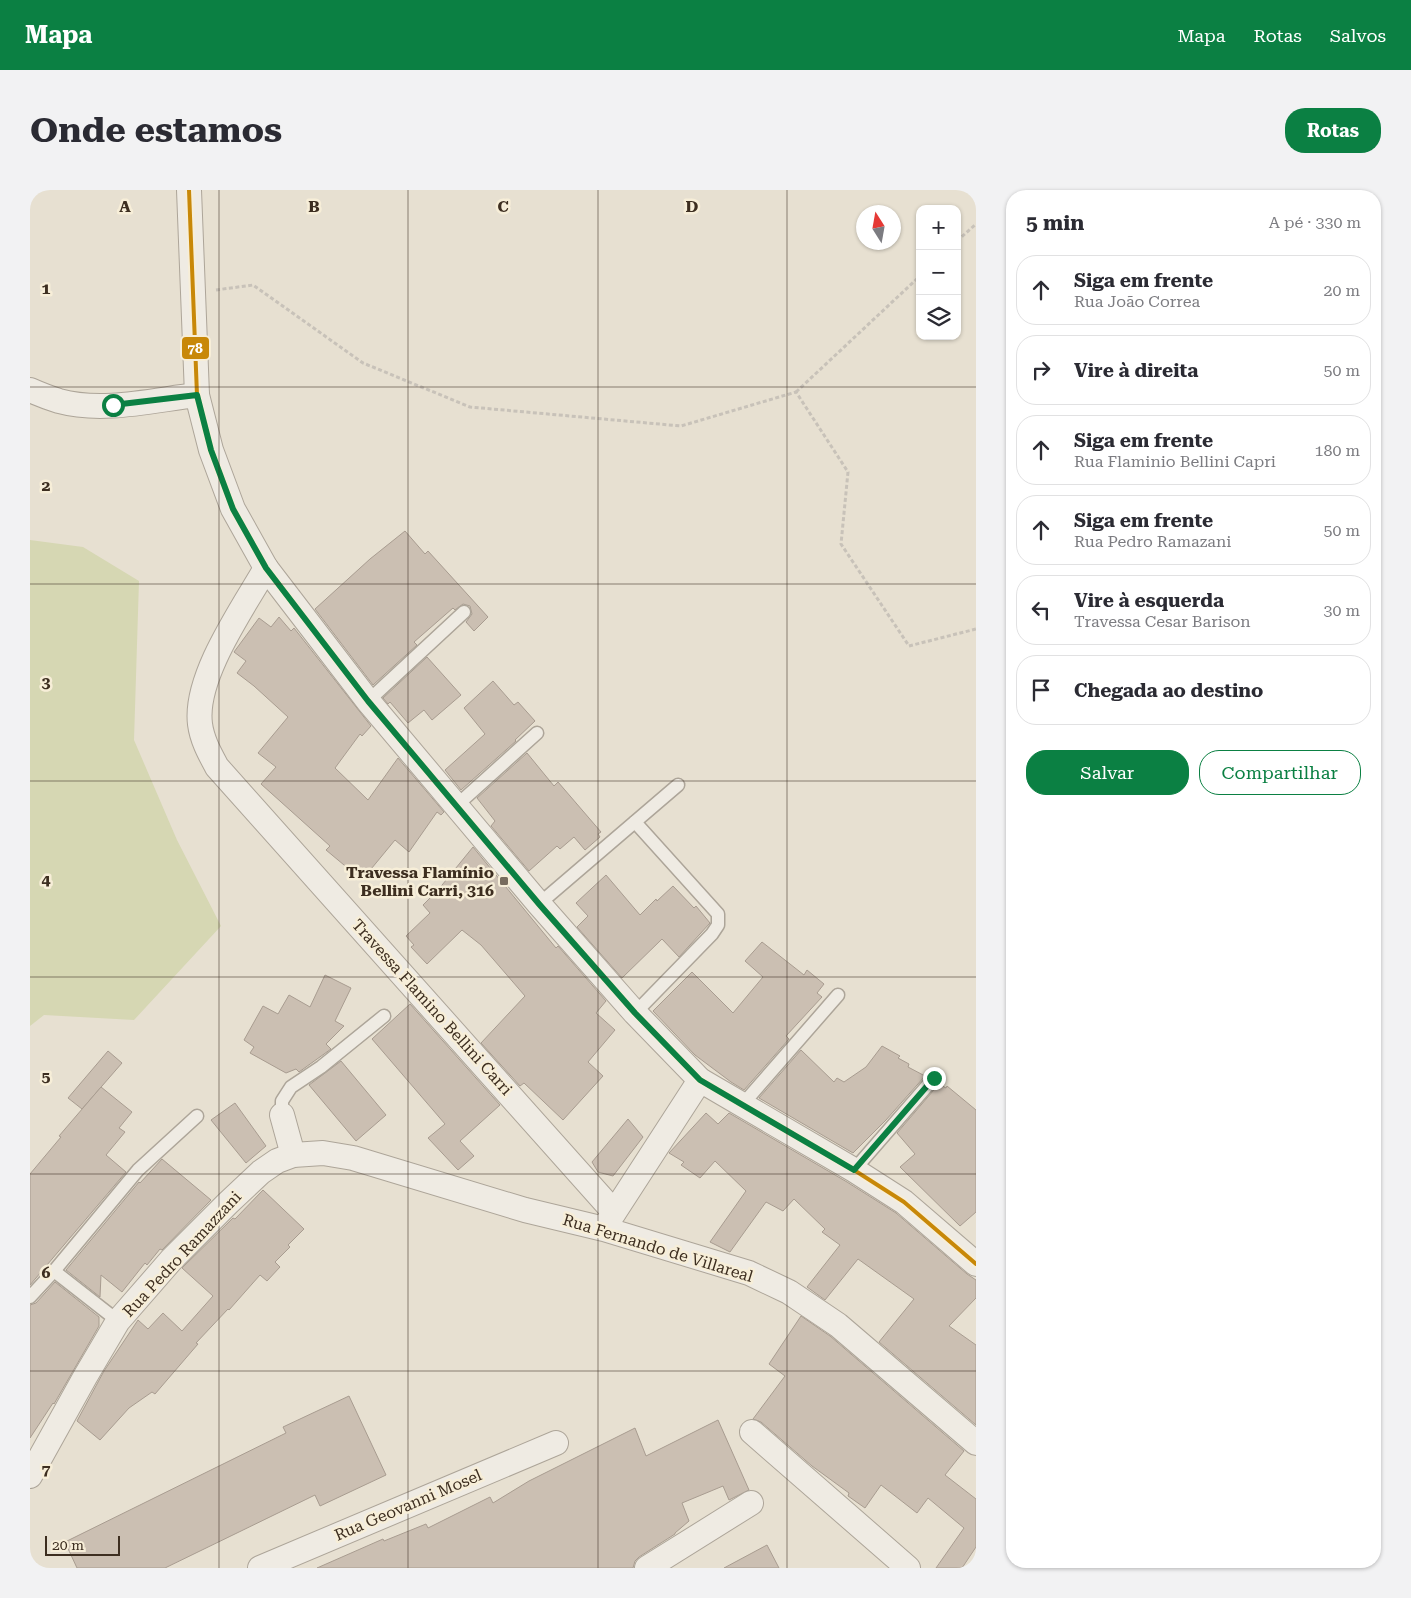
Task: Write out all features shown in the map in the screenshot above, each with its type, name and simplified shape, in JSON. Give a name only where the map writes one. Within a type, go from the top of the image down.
[{"type":"street","points":[[189,190],[197,395],[211,450],[233,509],[266,568],[368,701],[539,904],[635,1013],[700,1080],[744,1104],[904,1202],[974,1259]]},
{"type":"street","points":[[30,390],[59,401],[86,405],[113,405],[197,395]]},
{"type":"street","name":"Travessa Flamino Bellini Carri","points":[[266,568],[208,671],[201,701],[200,724],[207,748],[217,767],[540,1127],[609,1221]]},
{"type":"street","points":[[609,1221],[700,1080]]},
{"type":"street","points":[[282,1115],[293,1154]]},
{"type":"street","name":"Rua Fernando de Villareal","points":[[293,1154],[323,1153],[353,1158],[525,1210],[609,1221],[749,1273],[789,1292],[838,1324],[976,1442]]},
{"type":"street","name":"Rua Pedro Ramazzani","points":[[30,1476],[35,1451],[118,1321],[172,1259],[228,1202],[261,1172],[277,1161],[293,1154]]},
{"type":"street","points":[[752,1432],[908,1568]]},
{"type":"street","name":"Rua Geovanni Mosel","points":[[260,1568],[556,1443]]},
{"type":"street","points":[[647,1568],[751,1503]]},
{"type":"lane","points":[[368,701],[464,612]]},
{"type":"lane","points":[[456,806],[537,733]]},
{"type":"lane","points":[[539,904],[678,785]]},
{"type":"lane","points":[[635,822],[718,914],[718,924],[712,934],[635,1013]]},
{"type":"lane","points":[[744,1104],[838,995]]},
{"type":"lane","points":[[282,1115],[282,1100],[291,1087],[322,1066],[384,1016]]},
{"type":"lane","points":[[854,1170],[934,1078]]},
{"type":"lane","points":[[30,1297],[138,1170],[198,1116]]},
{"type":"lane","points":[[54,1271],[118,1321]]},
{"type":"path","points":[[961,237],[976,224]]},
{"type":"path","points":[[193,293],[253,285],[363,363],[470,406],[681,426],[796,392],[916,280]]},
{"type":"path","points":[[796,392],[848,472],[841,544],[909,646],[976,629]]},
{"type":"green space","points":[[30,540],[83,547],[139,581],[134,740],[177,840],[221,926],[134,1020],[44,1015],[30,1026]]},
{"type":"building","points":[[405,531],[425,554],[428,551],[488,617],[474,631],[466,622],[472,614],[470,606],[463,604],[455,610],[453,608],[414,642],[417,645],[373,685],[315,609],[370,559]]},
{"type":"building","points":[[279,617],[291,631],[294,628],[371,726],[362,736],[360,734],[335,768],[368,800],[398,758],[444,812],[441,815],[437,812],[409,852],[395,840],[362,880],[326,850],[330,846],[261,784],[276,767],[258,753],[288,717],[237,673],[246,661],[234,652],[259,618],[271,627]]},
{"type":"building","points":[[427,657],[461,695],[432,720],[424,710],[408,723],[390,702],[388,704],[383,698]]},
{"type":"building","points":[[493,681],[514,705],[518,702],[535,721],[516,741],[461,790],[445,770],[485,734],[464,708]]},
{"type":"building","points":[[527,753],[554,786],[558,782],[601,832],[598,834],[600,837],[585,850],[574,837],[560,849],[557,846],[529,871],[491,826],[495,821],[477,798]]},
{"type":"building","points":[[473,847],[556,948],[558,946],[606,1001],[596,1013],[615,1030],[588,1062],[603,1076],[563,1120],[524,1083],[520,1086],[481,1043],[525,996],[481,945],[462,930],[427,964],[411,947],[414,945],[406,936],[430,913],[423,905],[438,890]]},
{"type":"building","points":[[606,875],[640,915],[673,886],[694,908],[696,906],[710,923],[679,957],[662,939],[622,978],[577,927],[588,916],[576,903]]},
{"type":"building","points":[[762,942],[804,975],[807,970],[824,984],[817,993],[822,997],[786,1036],[789,1039],[744,1090],[695,1055],[653,1011],[692,972],[733,1013],[763,977],[745,961]]},
{"type":"building","points":[[325,975],[351,988],[335,1021],[344,1026],[326,1044],[331,1049],[299,1072],[296,1069],[286,1073],[250,1053],[254,1047],[244,1040],[263,1006],[278,1014],[289,995],[310,1007]]},
{"type":"building","points":[[410,1004],[500,1105],[460,1141],[474,1156],[458,1170],[428,1138],[445,1124],[372,1039]]},
{"type":"building","points":[[882,1046],[900,1056],[898,1058],[909,1064],[908,1067],[925,1076],[886,1120],[853,1153],[759,1098],[801,1050],[834,1082],[837,1078],[844,1082],[866,1067]]},
{"type":"building","points":[[108,1051],[122,1063],[82,1109],[68,1098]]},
{"type":"building","points":[[341,1061],[386,1115],[356,1141],[309,1085]]},
{"type":"building","points":[[939,1084],[946,1088],[947,1086],[976,1110],[976,1212],[960,1226],[900,1167],[915,1154],[897,1133]]},
{"type":"building","points":[[101,1087],[132,1112],[119,1128],[125,1132],[106,1155],[126,1172],[30,1285],[30,1174],[61,1137],[59,1136]]},
{"type":"building","points":[[235,1103],[266,1146],[246,1163],[211,1120]]},
{"type":"building","points":[[706,1113],[718,1124],[729,1113],[847,1182],[896,1213],[976,1280],[976,1298],[949,1326],[976,1345],[976,1425],[879,1342],[914,1299],[858,1259],[825,1300],[807,1287],[840,1245],[822,1232],[825,1229],[794,1199],[783,1211],[766,1202],[730,1252],[710,1242],[746,1191],[715,1161],[700,1178],[681,1165],[684,1162],[669,1153]]},
{"type":"building","points":[[628,1119],[643,1137],[613,1176],[598,1172],[592,1162]]},
{"type":"building","points":[[162,1159],[211,1200],[162,1250],[160,1249],[147,1265],[145,1263],[122,1292],[101,1275],[100,1297],[66,1270],[139,1182]]},
{"type":"building","points":[[263,1190],[304,1229],[275,1262],[280,1267],[267,1281],[260,1275],[196,1343],[198,1344],[155,1394],[152,1392],[129,1408],[100,1440],[77,1421],[104,1371],[138,1320],[148,1329],[163,1313],[182,1331],[213,1296],[182,1268]]},
{"type":"building","points":[[55,1282],[99,1317],[99,1326],[54,1404],[30,1438],[30,1305],[36,1303]]},
{"type":"building","points":[[801,1316],[830,1336],[964,1451],[945,1475],[976,1499],[976,1547],[962,1568],[936,1568],[964,1528],[928,1498],[917,1513],[881,1485],[865,1508],[848,1496],[849,1493],[812,1466],[761,1422],[753,1419],[785,1376],[769,1364]]},
{"type":"building","points":[[349,1396],[386,1475],[320,1506],[315,1495],[165,1568],[77,1568],[65,1542],[286,1433],[283,1427]]},
{"type":"building","points":[[718,1420],[749,1490],[729,1500],[723,1486],[682,1503],[689,1521],[675,1534],[639,1557],[635,1561],[633,1568],[317,1568],[383,1539],[384,1541],[426,1524],[428,1528],[490,1497],[493,1503],[529,1481],[635,1428],[646,1456]]},
{"type":"building","points":[[767,1545],[779,1568],[724,1568]]},
{"type":"transit line","name":"78","points":[[189,190],[197,395],[211,450],[233,509],[266,568],[368,701],[539,904],[635,1013],[700,1080],[854,1170],[904,1202],[976,1264]]},
{"type":"place","name":"Travessa Flamínio Bellini Carri, 316","points":[[504,881]]},
{"type":"route","points":[[113,405],[197,395],[211,450],[233,509],[266,568],[368,701],[539,904],[635,1013],[700,1080],[854,1170],[934,1078]]}]
